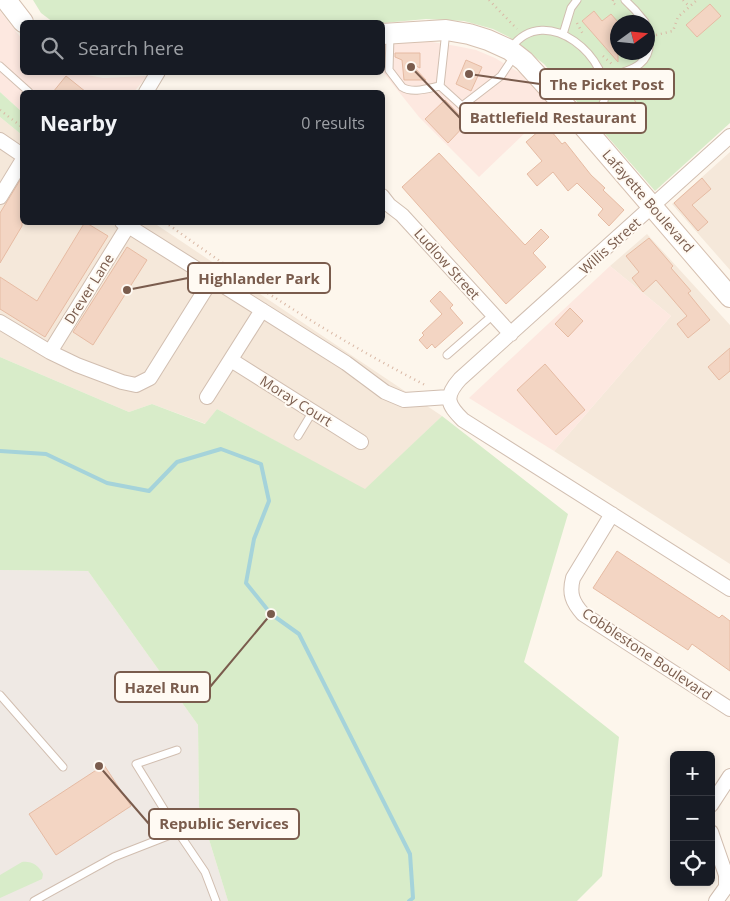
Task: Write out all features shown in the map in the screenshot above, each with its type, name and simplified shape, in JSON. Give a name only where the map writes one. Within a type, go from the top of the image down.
[{"type":"main road","points":[[6,0],[21,20]]},
{"type":"main road","name":"Lafayette Boulevard","points":[[386,34],[446,30],[469,34],[488,40],[524,61],[593,127],[652,208],[730,297]]},
{"type":"street","points":[[147,90],[156,75]]},
{"type":"street","name":"Willis Street","points":[[449,397],[451,389],[460,379],[730,136]]},
{"type":"street","points":[[0,140],[20,154]]},
{"type":"street","points":[[0,197],[20,165]]},
{"type":"street","name":"Ludlow Street","points":[[385,200],[402,215],[511,334]]},
{"type":"street","name":"Drever Lane","points":[[50,352],[124,225]]},
{"type":"street","points":[[127,225],[346,363],[385,392],[404,400],[449,397],[449,404],[462,420],[730,589]]},
{"type":"street","points":[[0,322],[50,352],[77,365],[122,382],[136,385],[150,378],[212,279]]},
{"type":"street","points":[[207,398],[262,310]]},
{"type":"street","name":"Moray Court","points":[[231,360],[361,442]]},
{"type":"street","name":"Cobblestone Boulevard","points":[[612,514],[573,578],[571,596],[576,606],[583,614],[730,709]]},
{"type":"street","points":[[715,800],[730,776]]},
{"type":"street","points":[[714,841],[726,874],[726,886],[716,901]]},
{"type":"lane","points":[[564,31],[571,8],[576,0]]},
{"type":"lane","points":[[625,0],[639,15]]},
{"type":"lane","points":[[440,86],[462,106],[502,76],[518,38],[532,30],[550,28],[564,31],[575,39],[597,65],[603,78],[604,103],[594,117],[593,127]]},
{"type":"lane","points":[[440,86],[446,30]]},
{"type":"lane","points":[[386,34],[389,70],[402,87],[414,90],[440,86]]},
{"type":"lane","points":[[603,78],[628,72],[644,60]]},
{"type":"lane","points":[[0,66],[28,90]]},
{"type":"lane","points":[[447,355],[493,315]]},
{"type":"lane","points":[[298,436],[313,411]]},
{"type":"lane","points":[[0,695],[63,767]]},
{"type":"lane","points":[[177,750],[136,764],[205,872],[216,901]]},
{"type":"lane","points":[[34,901],[114,857],[178,832]]},
{"type":"path","points":[[489,0],[517,29]]},
{"type":"path","points":[[494,0],[497,7]]},
{"type":"path","points":[[684,0],[690,7]]},
{"type":"path","points":[[655,33],[673,31],[678,17],[697,0]]},
{"type":"path","points":[[577,20],[587,40]]},
{"type":"path","points":[[599,52],[611,64],[619,67]]},
{"type":"path","points":[[593,127],[645,93],[631,75]]},
{"type":"path","points":[[0,110],[20,125]]},
{"type":"path","points":[[169,225],[196,245],[308,318],[369,355],[426,386]]},
{"type":"shaded area","points":[[0,11],[20,36],[20,75],[87,75],[103,78],[147,76],[136,90],[20,90],[20,110],[0,92]]},
{"type":"shaded area","points":[[432,42],[476,50],[495,58],[522,74],[537,88],[552,107],[479,177],[419,117],[385,74],[385,45]]},
{"type":"shaded area","points":[[0,117],[20,133],[20,225],[157,225],[442,416],[365,490],[217,409],[206,424],[152,404],[129,412],[0,357]]},
{"type":"shaded area","points":[[730,152],[730,270],[672,204]]},
{"type":"shaded area","points":[[647,234],[730,325],[730,564],[554,451],[671,316],[610,266]]},
{"type":"shaded area","points":[[610,266],[671,316],[554,451],[469,398]]},
{"type":"shaded area","points":[[0,570],[88,571],[198,725],[199,807],[228,901],[0,901]]},
{"type":"green space","points":[[33,0],[730,0],[730,123],[655,191],[544,64],[509,37],[493,29],[464,21],[426,19],[385,23],[385,20],[50,20],[41,13]]},
{"type":"green space","points":[[0,92],[20,110],[20,133],[0,117]]},
{"type":"green space","points":[[0,357],[129,412],[152,404],[205,424],[217,409],[365,489],[442,416],[568,514],[524,662],[619,737],[602,876],[577,901],[228,901],[199,807],[198,725],[88,571],[0,570]]},
{"type":"green space","points":[[22,862],[29,862],[37,866],[43,874],[42,879],[0,898],[0,875]]},
{"type":"building","points":[[710,4],[721,16],[697,37],[686,25]]},
{"type":"building","points":[[594,11],[602,21],[611,14],[610,53],[582,21]]},
{"type":"building","points":[[395,53],[420,53],[420,68],[410,63],[426,80],[404,80],[402,60],[395,57]]},
{"type":"building","points":[[466,60],[482,67],[471,91],[456,84]]},
{"type":"building","points":[[66,76],[84,90],[55,90]]},
{"type":"building","points":[[445,100],[467,123],[448,143],[425,119]]},
{"type":"building","points":[[546,125],[562,144],[565,142],[591,175],[605,188],[603,190],[624,210],[609,226],[598,215],[603,209],[577,183],[568,191],[553,172],[537,186],[527,174],[542,161],[526,142]]},
{"type":"building","points":[[439,153],[525,245],[541,229],[549,237],[533,253],[546,267],[506,304],[402,187]]},
{"type":"building","points":[[702,178],[711,189],[692,205],[708,222],[698,231],[674,203]]},
{"type":"building","points":[[20,180],[20,225],[22,226],[0,263],[0,213]]},
{"type":"building","points":[[83,225],[90,225],[108,236],[45,337],[0,309],[0,277],[37,301]]},
{"type":"building","points":[[649,238],[673,266],[671,268],[691,291],[688,293],[710,320],[688,338],[677,324],[687,316],[656,280],[643,292],[632,278],[639,272],[626,256]]},
{"type":"building","points":[[127,247],[147,260],[93,345],[73,332]]},
{"type":"building","points":[[440,291],[453,305],[450,308],[463,323],[435,348],[432,344],[427,349],[419,340],[424,335],[422,333],[442,314],[430,301]]},
{"type":"building","points":[[570,308],[583,321],[568,337],[555,324]]},
{"type":"building","points":[[730,348],[730,371],[719,380],[708,367]]},
{"type":"building","points":[[545,364],[585,410],[556,435],[517,390]]},
{"type":"building","points":[[617,551],[719,618],[722,615],[730,621],[730,671],[692,644],[688,650],[593,588]]},
{"type":"building","points":[[104,765],[131,806],[56,855],[29,814]]},
{"type":"waterway","points":[[0,451],[46,454],[107,483],[149,491],[177,462],[221,449],[261,464],[269,501],[254,539],[246,583],[271,614],[299,634],[410,854],[413,898],[409,901]]},
{"type":"place","name":"Battlefield Restaurant","points":[[411,67]]},
{"type":"place","name":"The Picket Post","points":[[469,74]]},
{"type":"place","name":"Highlander Park","points":[[127,290]]},
{"type":"place","name":"Hazel Run","points":[[271,614]]},
{"type":"place","name":"Republic Services","points":[[99,766]]}]
